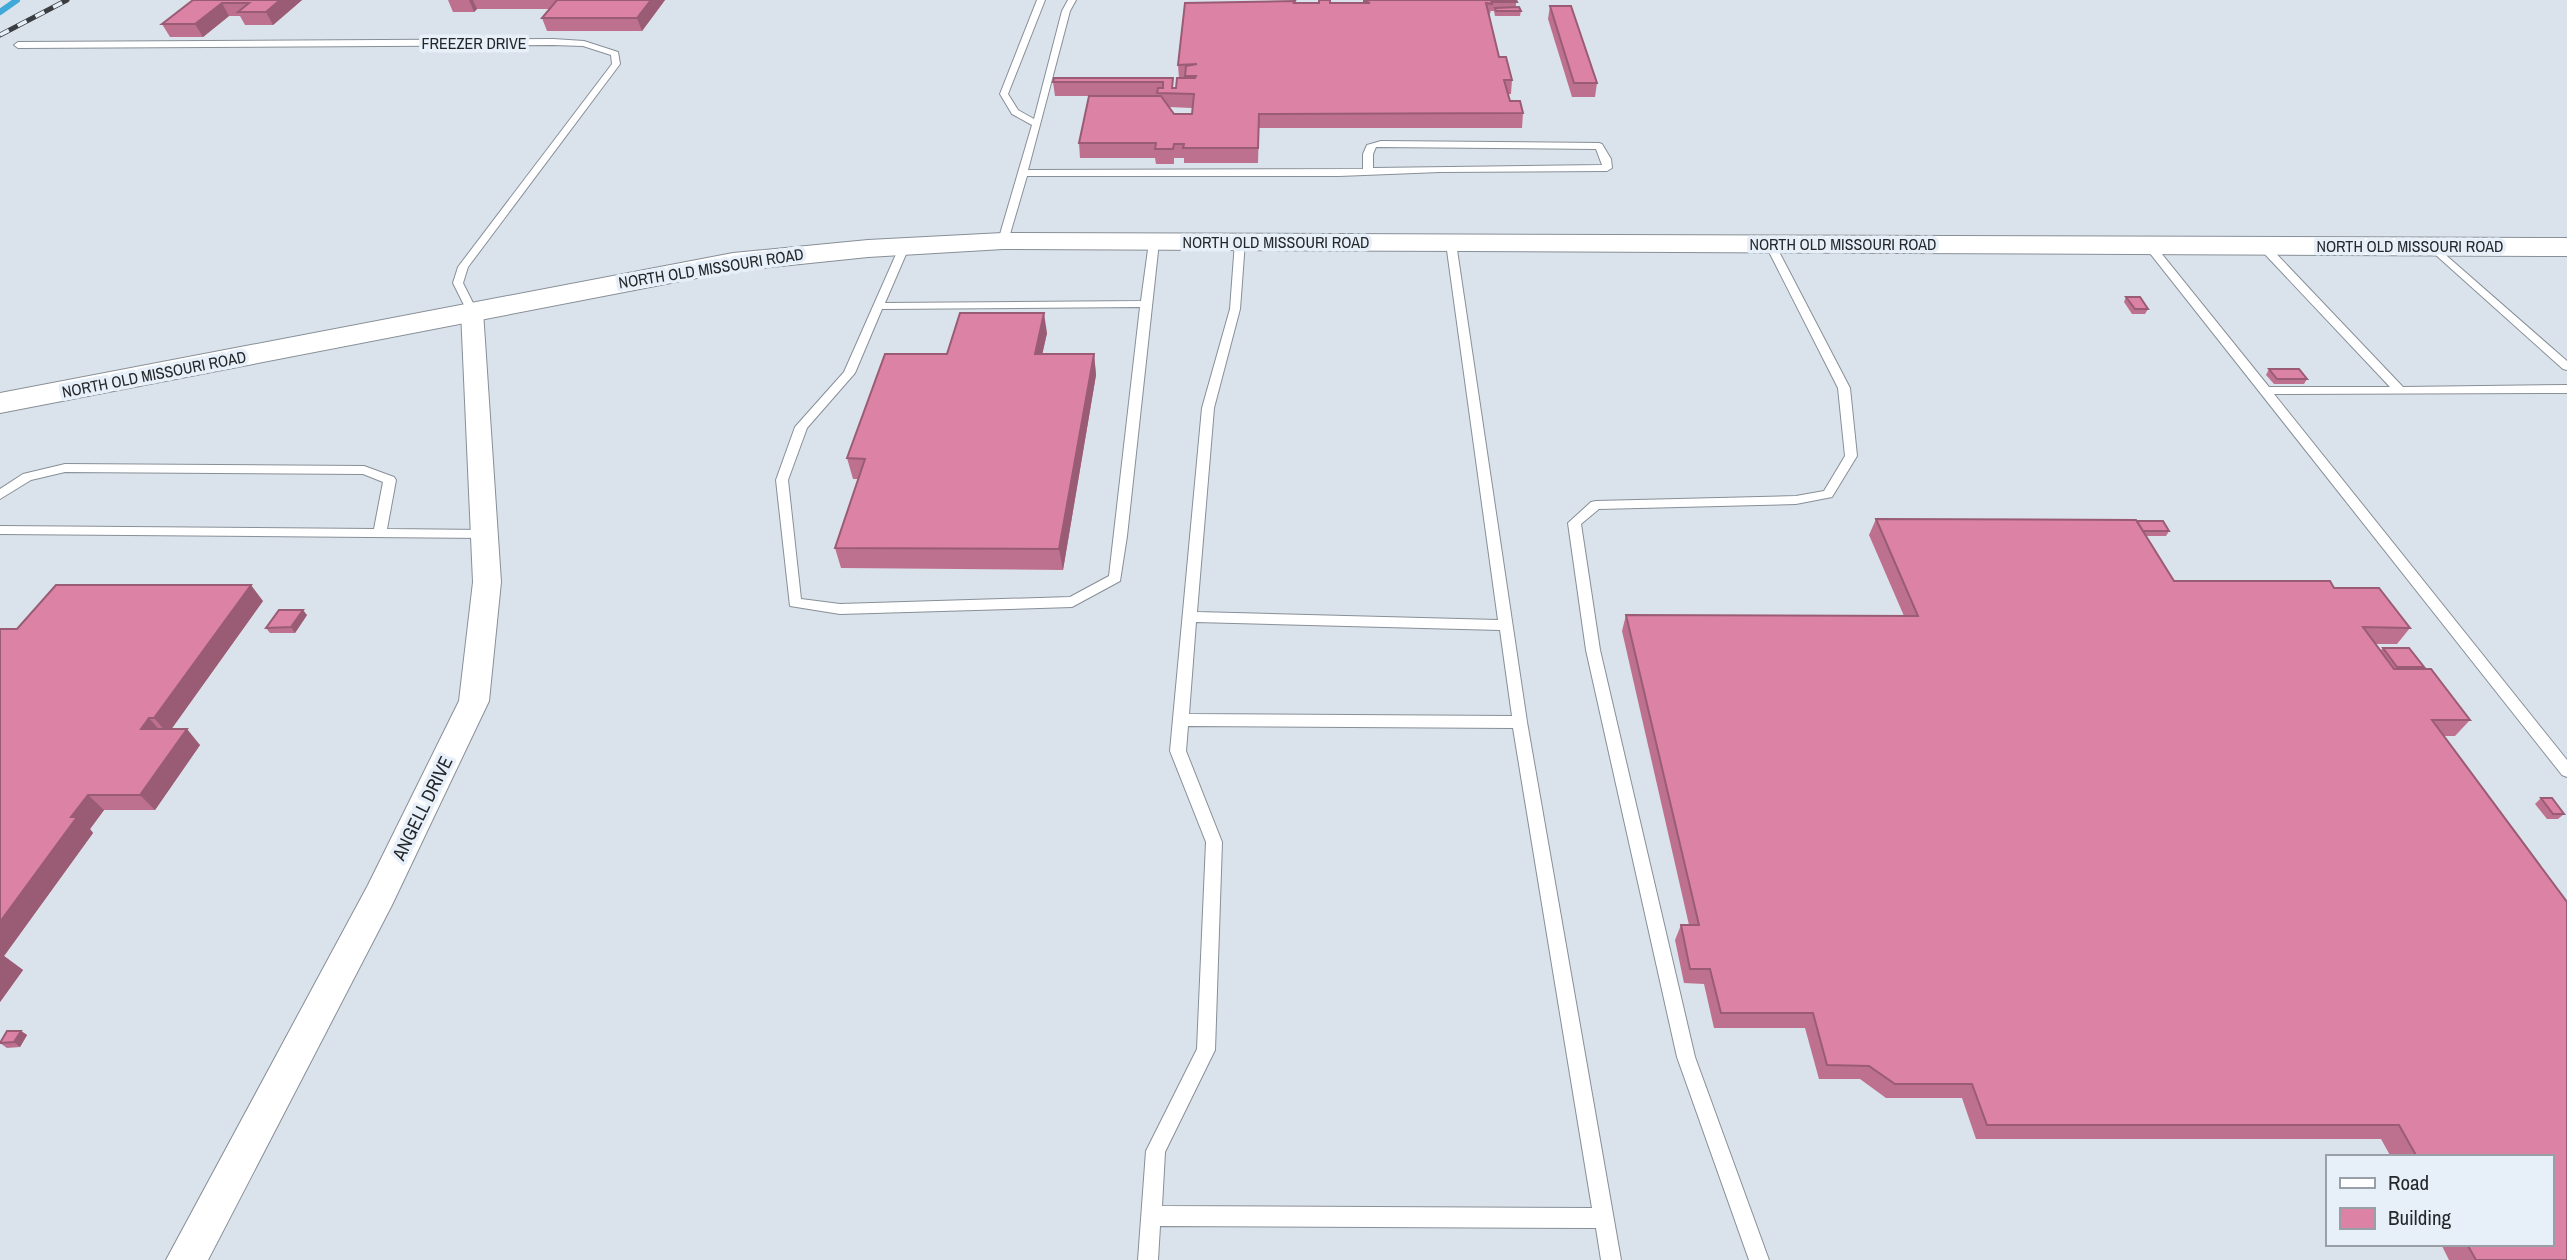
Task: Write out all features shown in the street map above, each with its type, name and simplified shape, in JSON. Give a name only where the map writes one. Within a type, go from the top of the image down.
[{"type":"main road","name":"NORTH OLD MISSOURI ROAD","points":[[0,403],[733,262],[825,250],[905,244],[1003,241],[2567,247]]},
{"type":"street","name":"ANGELL DRIVE","points":[[186,1260],[380,895],[474,701],[487,582],[472,311]]},
{"type":"lane","points":[[1037,124],[1015,112],[1004,94],[1041,0]]},
{"type":"lane","points":[[1003,241],[1066,11],[1072,0]]},
{"type":"lane","name":"FREEZER DRIVE","points":[[18,45],[553,43],[584,44],[615,54],[616,64],[463,267],[458,283],[472,311]]},
{"type":"lane","points":[[1022,173],[1368,171],[1607,167],[1599,146],[1381,144],[1372,145],[1368,154],[1368,171]]},
{"type":"lane","points":[[905,244],[849,373],[802,427],[782,480],[794,603],[840,609],[1072,602],[1115,578],[1154,242]]},
{"type":"lane","points":[[1148,1260],[1156,1151],[1206,1050],[1214,842],[1178,751],[1208,408],[1235,309],[1240,242]]},
{"type":"lane","points":[[1451,243],[1520,722],[1611,1260]]},
{"type":"lane","points":[[1759,1260],[1686,1057],[1593,650],[1574,523],[1596,505],[1796,500],[1828,494],[1851,456],[1844,388],[1770,244]]},
{"type":"lane","points":[[2149,245],[2567,771]]},
{"type":"lane","points":[[2263,246],[2399,389]]},
{"type":"lane","points":[[2432,246],[2567,367]]},
{"type":"lane","points":[[878,306],[1146,304]]},
{"type":"lane","points":[[2266,391],[2567,389]]},
{"type":"lane","points":[[0,495],[27,477],[65,468],[365,470],[390,480],[380,532]]},
{"type":"lane","points":[[0,530],[485,534]]},
{"type":"lane","points":[[1189,617],[1506,625]]},
{"type":"lane","points":[[1180,720],[1520,722]]},
{"type":"lane","points":[[1151,1216],[1604,1218]]},
{"type":"building","points":[[193,0],[280,0],[266,12],[238,12],[249,3],[222,3],[195,24],[162,24]]},
{"type":"building","points":[[557,0],[651,0],[637,18],[542,18]]},
{"type":"building","points":[[1319,0],[1330,0],[1330,3],[1370,3],[1364,0],[1491,0],[1492,4],[1486,3],[1499,57],[1506,57],[1512,80],[1504,80],[1510,101],[1520,101],[1523,113],[1259,114],[1258,148],[1183,148],[1184,144],[1174,144],[1173,149],[1155,149],[1156,143],[1079,143],[1089,96],[1161,96],[1174,114],[1192,114],[1194,94],[1157,93],[1158,88],[1163,88],[1163,82],[1053,82],[1054,78],[1173,78],[1172,88],[1176,88],[1177,78],[1196,76],[1185,76],[1186,66],[1197,64],[1178,65],[1185,3],[1319,3]]},
{"type":"building","points":[[1516,0],[1517,2],[1492,2]]},
{"type":"building","points":[[1550,6],[1571,6],[1597,83],[1574,83]]},
{"type":"building","points":[[1519,7],[1521,11],[1496,11],[1495,8]]},
{"type":"building","points":[[2126,297],[2140,297],[2148,309],[2135,309]]},
{"type":"building","points":[[960,313],[1044,313],[1035,354],[1094,354],[1059,549],[835,548],[865,459],[847,458],[885,354],[947,354]]},
{"type":"building","points":[[2269,369],[2299,369],[2307,379],[2277,379]]},
{"type":"building","points":[[1876,519],[2136,520],[2174,581],[2330,581],[2334,588],[2379,588],[2410,628],[2363,627],[2394,669],[2431,669],[2470,720],[2432,720],[2567,902],[2567,1260],[2476,1260],[2468,1246],[2553,1246],[2553,1155],[2416,1155],[2399,1125],[1987,1125],[1972,1084],[1895,1084],[1869,1066],[1827,1065],[1813,1013],[1721,1013],[1710,969],[1690,969],[1681,925],[1699,925],[1626,615],[1918,616]]},
{"type":"building","points":[[2137,521],[2163,521],[2169,531],[2143,531]]},
{"type":"building","points":[[56,585],[251,585],[154,718],[149,718],[141,729],[187,729],[140,795],[88,795],[71,817],[77,817],[0,922],[0,629],[17,629]]},
{"type":"building","points":[[279,610],[303,610],[291,627],[266,628]]},
{"type":"building","points":[[2383,648],[2409,648],[2424,667],[2397,667]]},
{"type":"building","points":[[2541,798],[2552,798],[2564,814],[2553,814]]},
{"type":"building","points":[[7,1031],[21,1031],[14,1042],[0,1043]]},
{"type":"waterway","points":[[0,12],[17,0]]},
{"type":"railway","points":[[0,35],[67,0]]}]
